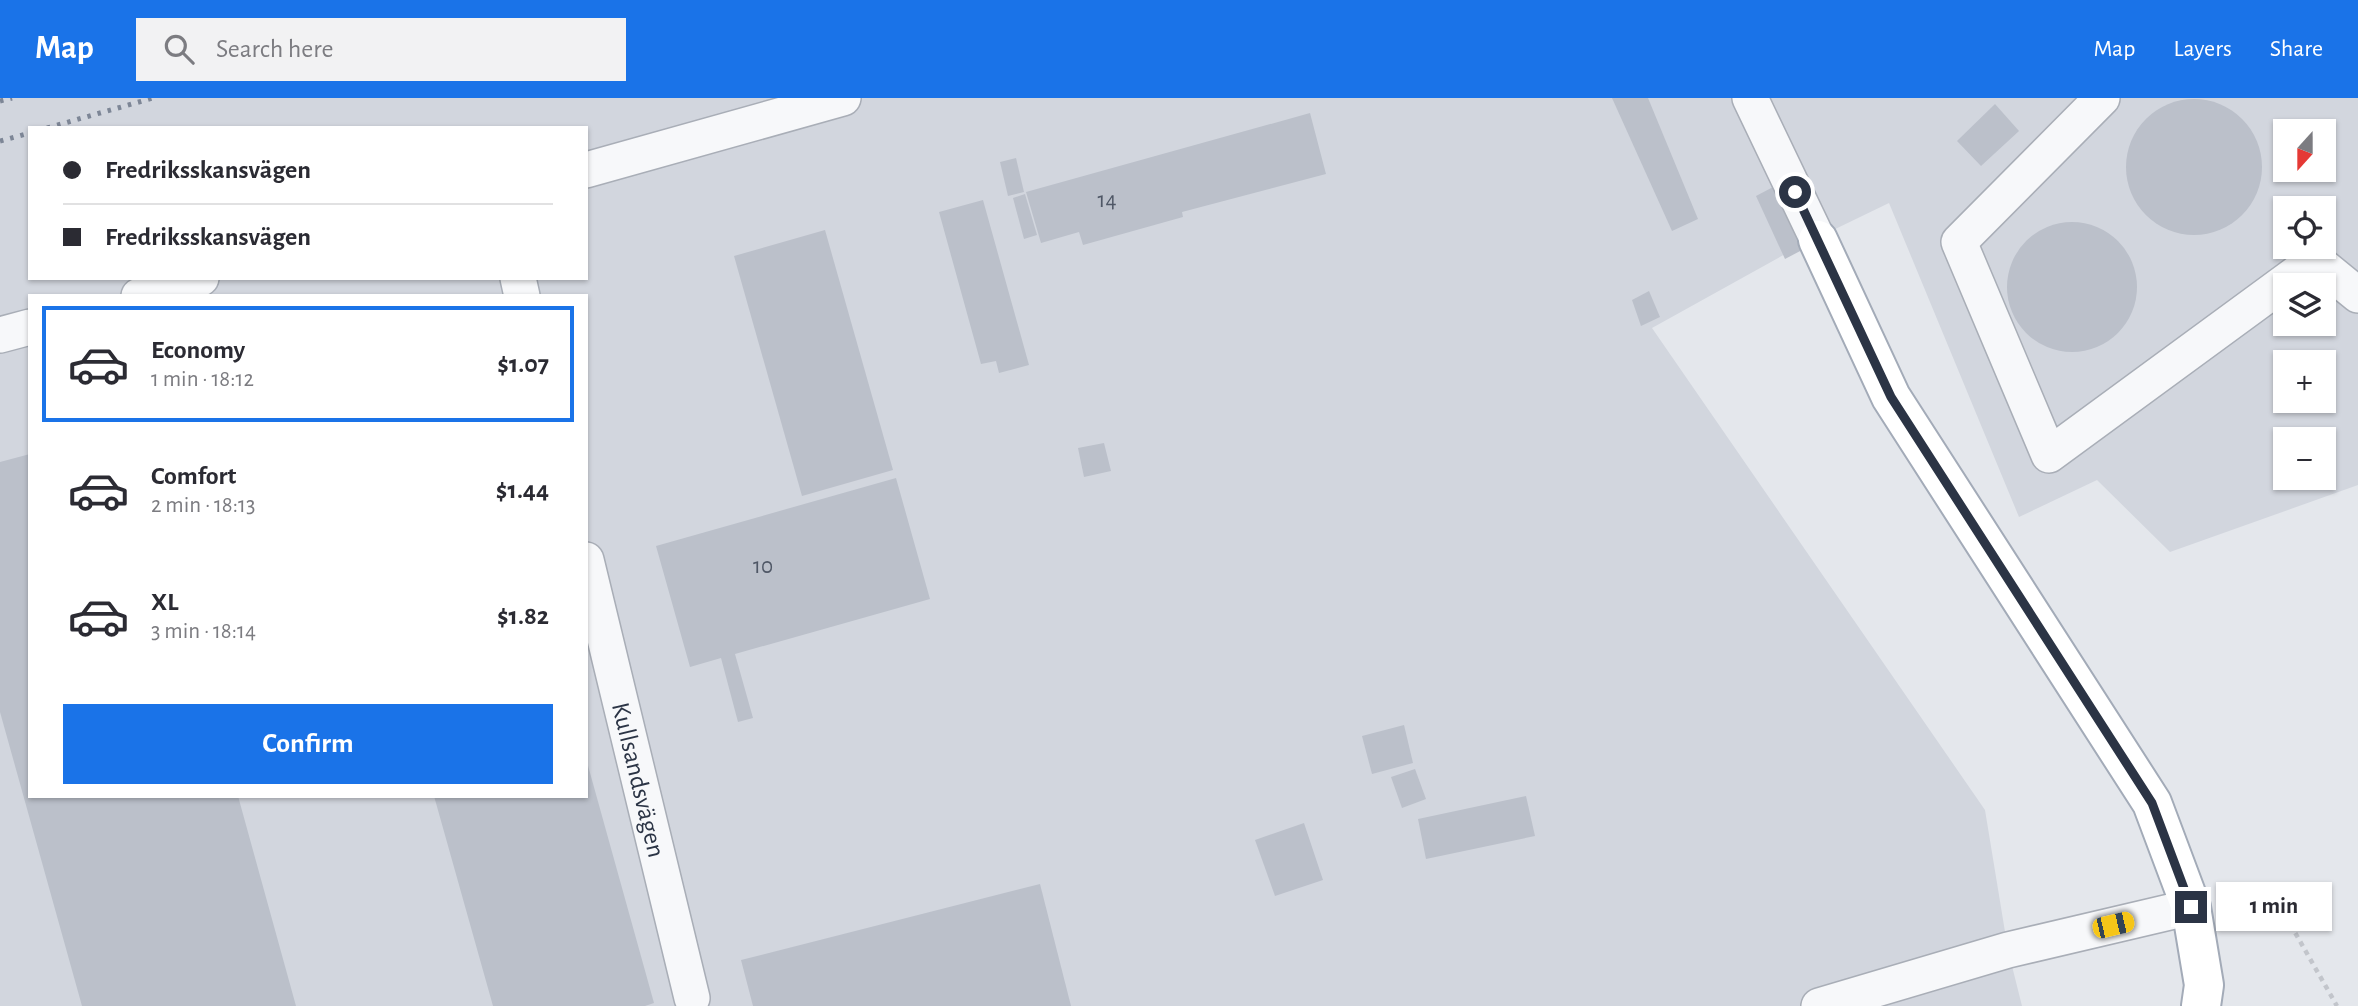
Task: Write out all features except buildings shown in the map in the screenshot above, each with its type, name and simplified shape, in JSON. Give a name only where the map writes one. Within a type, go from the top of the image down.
[{"type":"main road","points":[[1818,240],[1891,397],[2152,803],[2191,907],[2204,985],[2201,1006]]},
{"type":"street","points":[[588,169],[843,98]]},
{"type":"street","points":[[1750,98],[1818,240]]},
{"type":"street","points":[[2102,98],[1959,242],[2049,455],[2315,260],[2358,295]]},
{"type":"street","points":[[146,294],[194,280]]},
{"type":"street","points":[[0,335],[28,328]]},
{"type":"street","name":"Kullsandsvägen","points":[[588,568],[692,998]]},
{"type":"street","points":[[1819,1006],[2008,950],[2191,907]]},
{"type":"path","points":[[2191,907],[2285,915],[2337,1006]]},
{"type":"shaded area","points":[[0,98],[2358,98],[2358,485],[2170,552],[2097,480],[2019,517],[1889,203],[1796,248],[1652,328],[1985,810],[2008,950],[2022,1006],[0,1006]]},
{"type":"railway","points":[[0,101],[12,98]]},
{"type":"railway","points":[[54,126],[153,98]]},
{"type":"railway","points":[[0,141],[28,134]]},
{"type":"route","points":[[1795,192],[1891,397],[2152,803],[2191,907]]}]
